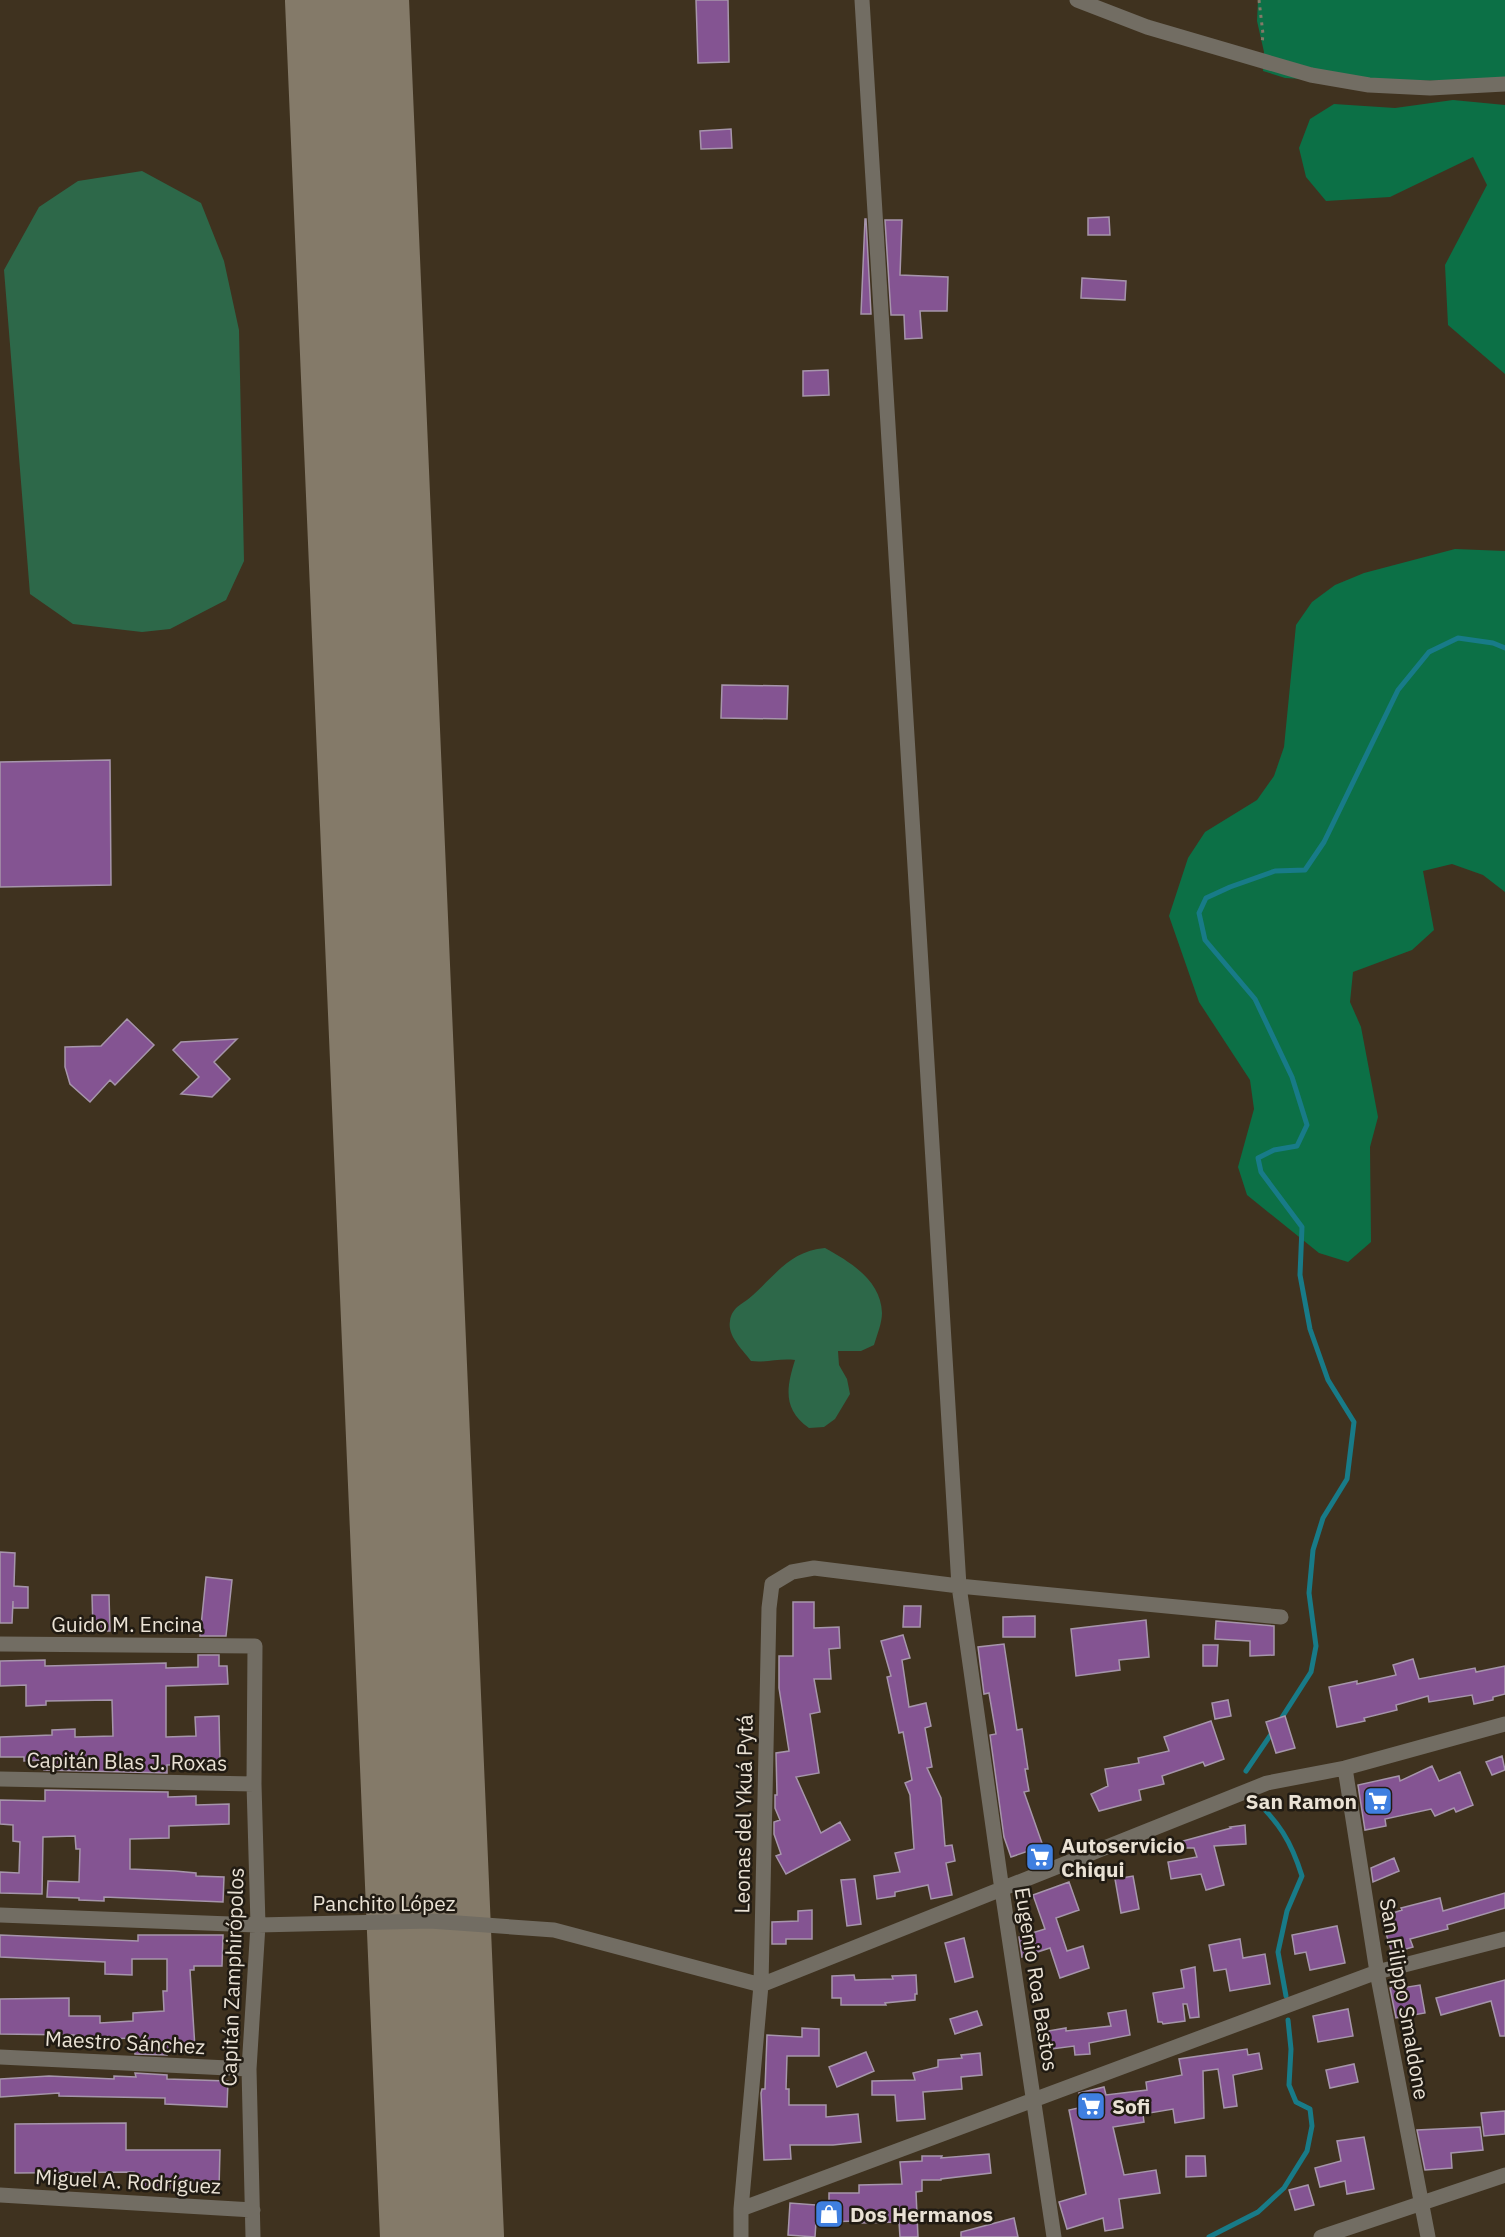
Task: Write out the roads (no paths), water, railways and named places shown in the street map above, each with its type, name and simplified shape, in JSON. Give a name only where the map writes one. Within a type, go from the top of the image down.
[{"type":"street","name":"Eugenio Roa Bastos","points":[[862,0],[960,1586],[1002,1890],[1054,2237]]},
{"type":"street","points":[[1077,0],[1147,27],[1311,75],[1369,85],[1430,88],[1505,84]]},
{"type":"street","name":"Leonas del Ykuá Pytá","points":[[741,2237],[741,2209],[761,1985],[769,1608],[772,1584],[792,1572],[814,1568],[960,1586]]},
{"type":"street","points":[[960,1586],[1281,1617]]},
{"type":"street","name":"Guido M. Encina","points":[[0,1644],[255,1646]]},
{"type":"street","name":"Capitán Zamphirópolos","points":[[253,2237],[249,2069],[258,1925],[254,1784],[255,1646]]},
{"type":"street","points":[[761,1985],[1267,1783],[1345,1768],[1505,1724]]},
{"type":"street","name":"San Filippo Smaldone","points":[[1345,1768],[1377,1972],[1428,2237]]},
{"type":"street","name":"Capitán Blas J. Roxas","points":[[0,1779],[254,1784]]},
{"type":"street","name":"Panchito López","points":[[0,1915],[258,1925],[430,1921],[554,1930],[761,1985]]},
{"type":"street","points":[[741,2209],[1377,1972],[1505,1939]]},
{"type":"street","name":"Maestro Sánchez","points":[[0,2057],[249,2069]]},
{"type":"street","points":[[1321,2237],[1505,2175]]},
{"type":"street","name":"Miguel A. Rodríguez","points":[[0,2195],[253,2210]]},
{"type":"waterway","points":[[1279,1722],[1311,1672],[1316,1646],[1309,1593],[1313,1550],[1323,1518],[1347,1479],[1354,1422],[1328,1380],[1310,1329],[1300,1275],[1302,1227],[1261,1172],[1258,1158],[1274,1150],[1297,1146],[1307,1125],[1292,1077],[1255,999],[1205,940],[1199,913],[1206,898],[1230,887],[1275,871],[1305,870],[1324,842],[1398,690],[1429,652],[1458,638],[1493,643],[1505,648]]},
{"type":"waterway","points":[[1246,1771],[1274,1730]]},
{"type":"waterway","points":[[1252,1797],[1270,1815],[1283,1833],[1302,1876],[1287,1911],[1278,1952],[1286,1996]]},
{"type":"waterway","points":[[1209,2237],[1258,2212],[1284,2188],[1307,2151],[1312,2126],[1310,2109],[1296,2102],[1289,2085],[1291,2049],[1288,2020]]},
{"type":"place","name":"San Ramon","points":[[1378,1801]]},
{"type":"place","name":"Autoservicio Chiqui","points":[[1040,1857]]},
{"type":"place","name":"Sofi","points":[[1091,2106]]},
{"type":"place","name":"Dos Hermanos","points":[[829,2214]]}]
